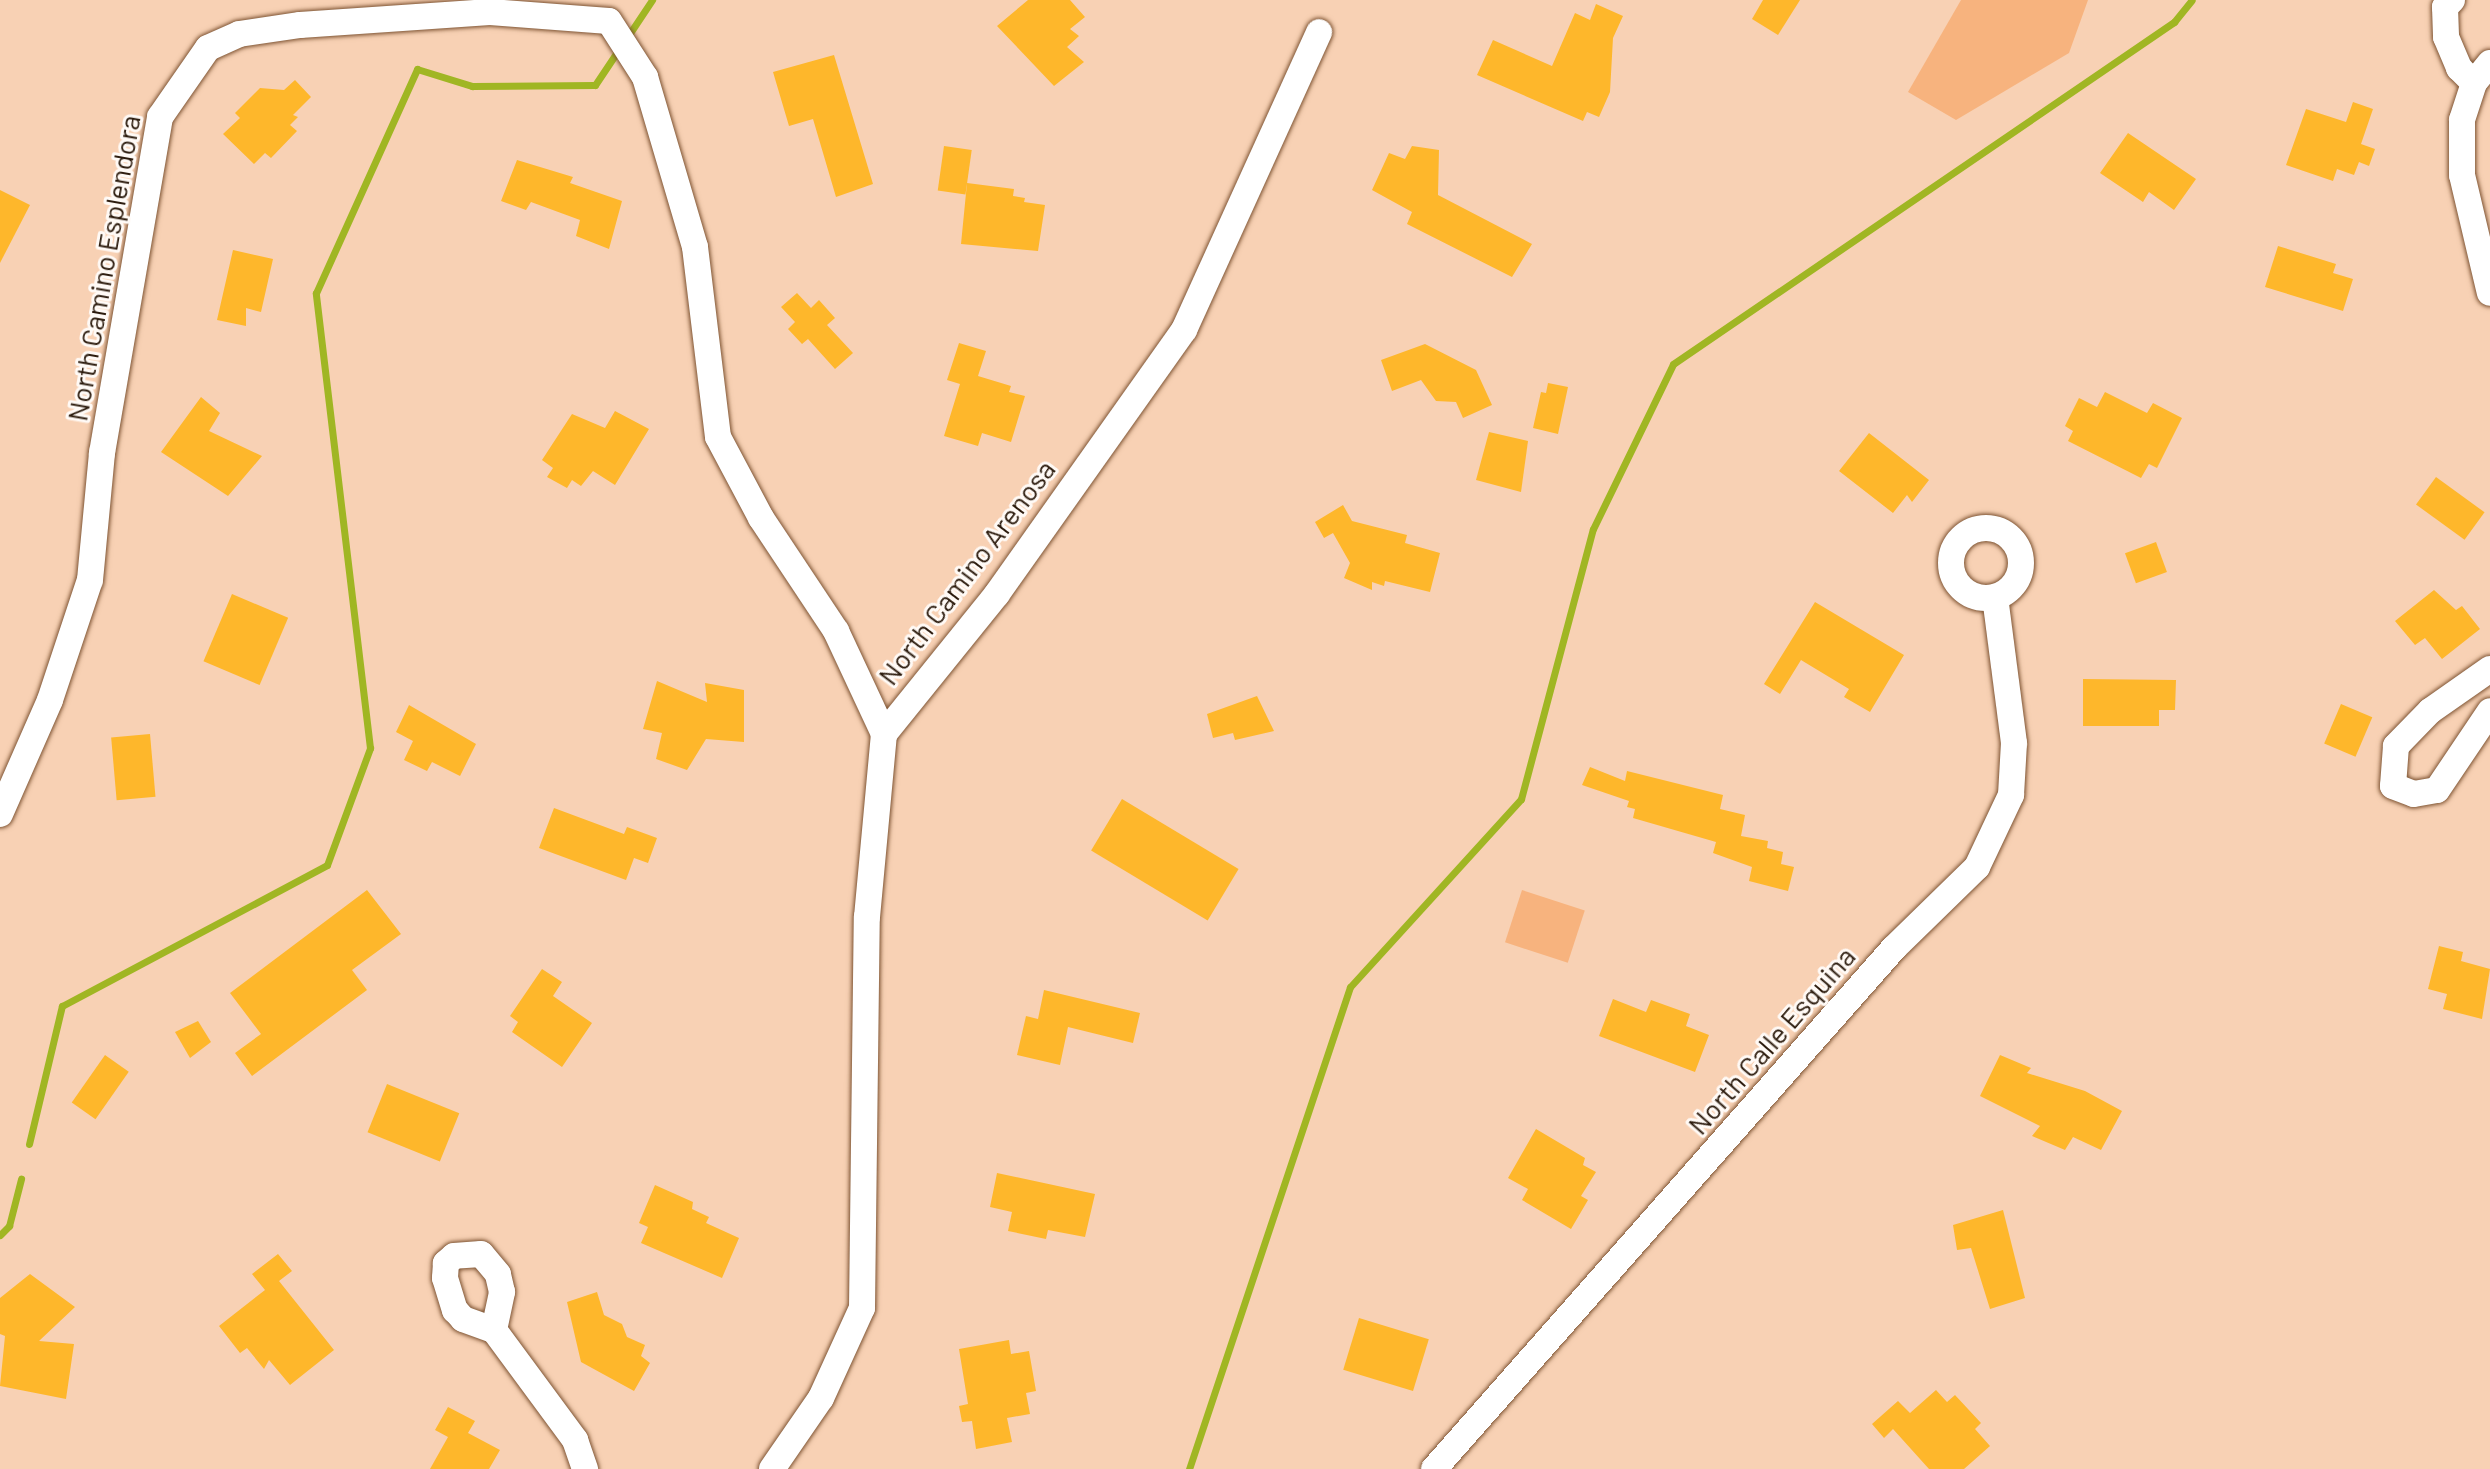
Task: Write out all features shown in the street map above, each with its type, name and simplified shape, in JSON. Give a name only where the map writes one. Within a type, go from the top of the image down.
[{"type":"street","points":[[2452,0],[2445,7],[2446,37],[2459,68],[2482,73],[2462,120],[2462,175],[2490,293]]},
{"type":"street","name":"North Camino Esplendora","points":[[0,814],[50,700],[90,580],[102,453],[160,117],[208,48],[239,34],[300,25],[490,12],[609,21],[645,77],[695,247],[718,437],[761,518],[836,631],[884,734]]},
{"type":"street","name":"North Camino Arenosa","points":[[884,734],[997,594],[1184,330],[1319,32]]},
{"type":"street","name":"North Calle Esquina","points":[[1434,1469],[1894,948],[1977,867],[2011,795],[2014,743],[1995,597]]},
{"type":"street","points":[[2490,669],[2430,711],[2396,746],[2393,786],[2414,794],[2437,790],[2490,711]]},
{"type":"street","points":[[772,1469],[821,1398],[862,1308],[867,917],[884,734]]},
{"type":"street","points":[[494,1330],[575,1440],[585,1469]]},
{"type":"shaded area","points":[[1961,0],[2088,0],[2069,53],[1956,120],[1908,92]]},
{"type":"shaded area","points":[[1522,890],[1585,910],[1568,963],[1505,942]]},
{"type":"building","points":[[1028,0],[1070,0],[1085,17],[1070,29],[1079,36],[1067,47],[1084,62],[1054,86],[997,26]]},
{"type":"building","points":[[1763,0],[1800,0],[1778,35],[1752,19]]},
{"type":"building","points":[[1596,4],[1623,16],[1613,38],[1610,92],[1599,117],[1587,112],[1583,121],[1477,75],[1493,40],[1552,66],[1575,13],[1590,20]]},
{"type":"building","points":[[834,55],[873,184],[836,197],[813,119],[789,126],[773,72]]},
{"type":"building","points":[[295,80],[311,97],[293,115],[298,117],[290,125],[297,131],[271,158],[265,153],[254,164],[223,134],[240,118],[235,113],[260,88],[284,90]]},
{"type":"building","points":[[2353,102],[2373,109],[2361,144],[2375,149],[2369,166],[2359,162],[2354,175],[2337,169],[2333,181],[2286,165],[2306,109],[2346,122]]},
{"type":"building","points":[[2128,133],[2196,179],[2174,210],[2149,192],[2143,202],[2100,173]]},
{"type":"building","points":[[944,146],[972,150],[965,194],[938,191]]},
{"type":"building","points":[[1412,146],[1439,150],[1438,195],[1532,244],[1512,277],[1407,224],[1412,212],[1372,190],[1389,153],[1405,159]]},
{"type":"building","points":[[517,160],[573,177],[570,183],[622,201],[609,249],[576,236],[580,220],[531,202],[526,210],[501,201]]},
{"type":"building","points":[[967,183],[1014,189],[1013,196],[1025,198],[1024,202],[1045,205],[1038,251],[961,244]]},
{"type":"building","points":[[0,190],[30,205],[0,263]]},
{"type":"building","points":[[2278,246],[2336,264],[2333,273],[2353,279],[2343,311],[2265,287]]},
{"type":"building","points":[[233,250],[273,259],[261,312],[246,308],[246,326],[217,320]]},
{"type":"building","points":[[797,293],[811,308],[819,300],[835,318],[827,325],[853,353],[835,369],[808,339],[802,344],[788,329],[795,322],[781,307]]},
{"type":"building","points":[[959,343],[986,351],[978,376],[1011,386],[1009,392],[1025,396],[1011,442],[982,433],[978,446],[944,436],[960,384],[947,380]]},
{"type":"building","points":[[1425,344],[1476,370],[1492,405],[1463,418],[1456,402],[1436,401],[1421,380],[1392,391],[1381,360]]},
{"type":"building","points":[[1548,383],[1568,387],[1558,434],[1533,428],[1541,392],[1546,393]]},
{"type":"building","points":[[2105,392],[2147,413],[2153,403],[2182,418],[2157,468],[2149,464],[2141,478],[2068,441],[2073,431],[2065,426],[2079,398],[2097,407]]},
{"type":"building","points":[[201,397],[220,413],[209,431],[262,456],[228,496],[161,452]]},
{"type":"building","points":[[615,411],[649,429],[615,485],[593,471],[581,486],[572,480],[567,488],[547,477],[553,468],[542,460],[572,414],[605,428]]},
{"type":"building","points":[[1489,432],[1528,441],[1521,492],[1476,480]]},
{"type":"building","points":[[1869,433],[1929,480],[1912,502],[1907,495],[1893,513],[1839,471]]},
{"type":"building","points":[[2436,477],[2485,512],[2465,540],[2416,505]]},
{"type":"building","points":[[1343,505],[1352,521],[1407,535],[1405,543],[1440,553],[1430,592],[1385,581],[1384,586],[1372,582],[1372,590],[1344,578],[1350,563],[1333,533],[1324,538],[1315,522]]},
{"type":"building","points":[[2156,542],[2167,572],[2136,583],[2125,553]]},
{"type":"building","points":[[2434,590],[2456,610],[2462,606],[2480,629],[2442,659],[2425,638],[2415,645],[2395,621]]},
{"type":"building","points":[[232,594],[288,618],[260,685],[203,661]]},
{"type":"building","points":[[1815,602],[1904,655],[1870,712],[1844,697],[1849,689],[1801,660],[1780,694],[1764,684]]},
{"type":"building","points":[[2083,679],[2176,680],[2175,710],[2159,710],[2159,726],[2083,726]]},
{"type":"building","points":[[657,681],[707,702],[705,683],[744,690],[744,742],[706,739],[687,770],[656,759],[662,733],[643,729]]},
{"type":"building","points":[[1257,696],[1274,731],[1235,740],[1233,733],[1213,738],[1207,714]]},
{"type":"building","points":[[2341,704],[2372,717],[2355,757],[2324,744]]},
{"type":"building","points":[[409,705],[476,744],[460,776],[432,762],[427,771],[404,760],[413,741],[396,732]]},
{"type":"building","points":[[150,734],[155,797],[117,800],[111,737]]},
{"type":"building","points":[[1590,767],[1625,781],[1627,771],[1723,795],[1720,809],[1745,815],[1741,836],[1768,841],[1767,848],[1783,852],[1781,864],[1794,867],[1788,891],[1749,881],[1752,867],[1713,853],[1716,842],[1633,818],[1635,809],[1627,807],[1629,801],[1582,785]]},
{"type":"building","points":[[1122,799],[1239,869],[1208,920],[1091,850]]},
{"type":"building","points":[[554,808],[624,834],[627,827],[657,838],[648,863],[634,858],[626,880],[539,848]]},
{"type":"building","points":[[367,890],[401,934],[352,970],[367,990],[252,1076],[235,1053],[261,1034],[230,993]]},
{"type":"building","points":[[2439,946],[2463,952],[2461,961],[2490,969],[2482,1019],[2443,1009],[2447,994],[2428,989]]},
{"type":"building","points":[[542,969],[562,982],[553,996],[592,1023],[562,1067],[512,1032],[518,1022],[510,1016]]},
{"type":"building","points":[[1044,990],[1140,1013],[1133,1043],[1068,1027],[1060,1065],[1017,1055],[1026,1016],[1038,1019]]},
{"type":"building","points":[[1613,999],[1646,1012],[1651,1000],[1690,1014],[1686,1026],[1709,1035],[1695,1072],[1599,1036]]},
{"type":"building","points":[[198,1021],[211,1042],[190,1058],[175,1032]]},
{"type":"building","points":[[105,1055],[129,1072],[95,1119],[72,1103]]},
{"type":"building","points":[[2000,1055],[2031,1068],[2027,1073],[2085,1091],[2122,1111],[2101,1150],[2073,1137],[2065,1150],[2032,1136],[2040,1126],[1980,1096]]},
{"type":"building","points":[[387,1084],[459,1113],[440,1161],[368,1132]]},
{"type":"building","points":[[1536,1129],[1585,1158],[1583,1165],[1596,1172],[1581,1196],[1588,1200],[1571,1229],[1522,1200],[1528,1189],[1508,1178]]},
{"type":"building","points":[[997,1173],[1095,1194],[1085,1237],[1048,1230],[1046,1239],[1008,1231],[1012,1212],[990,1207]]},
{"type":"building","points":[[655,1185],[693,1202],[692,1209],[709,1217],[706,1223],[739,1238],[722,1278],[641,1243],[648,1227],[639,1223]]},
{"type":"building","points":[[2003,1210],[2025,1298],[1990,1309],[1971,1248],[1957,1250],[1953,1225]]},
{"type":"building","points":[[278,1254],[292,1271],[279,1281],[334,1350],[290,1385],[269,1360],[264,1369],[247,1348],[240,1353],[219,1326],[265,1290],[252,1274]]},
{"type":"building","points":[[30,1274],[75,1307],[39,1341],[74,1344],[66,1399],[0,1386],[5,1336],[0,1334],[0,1298]]},
{"type":"building","points":[[597,1292],[604,1315],[622,1324],[627,1337],[645,1345],[641,1356],[650,1363],[634,1391],[581,1362],[567,1302]]},
{"type":"building","points":[[1359,1318],[1429,1339],[1413,1391],[1343,1370]]},
{"type":"building","points":[[1009,1340],[1011,1354],[1029,1351],[1036,1391],[1026,1393],[1030,1414],[1007,1418],[1012,1442],[976,1449],[972,1421],[962,1422],[959,1406],[968,1404],[959,1349]]},
{"type":"building","points":[[1936,1390],[1947,1402],[1955,1395],[1981,1423],[1975,1429],[1990,1446],[1964,1469],[1929,1469],[1893,1429],[1884,1438],[1872,1424],[1898,1401],[1910,1413]]},
{"type":"building","points":[[448,1407],[475,1421],[468,1433],[500,1450],[489,1469],[430,1469],[448,1437],[435,1430]]},
{"type":"waterway","points":[[626,39],[652,0]]},
{"type":"waterway","points":[[1189,1469],[1350,987],[1521,799],[1593,529],[1673,364],[2174,22],[2192,0]]},
{"type":"waterway","points":[[29,1144],[62,1006],[327,865],[370,748],[316,293],[417,69],[472,86],[595,85],[619,49]]},
{"type":"waterway","points":[[0,1235],[9,1226],[21,1179]]}]
